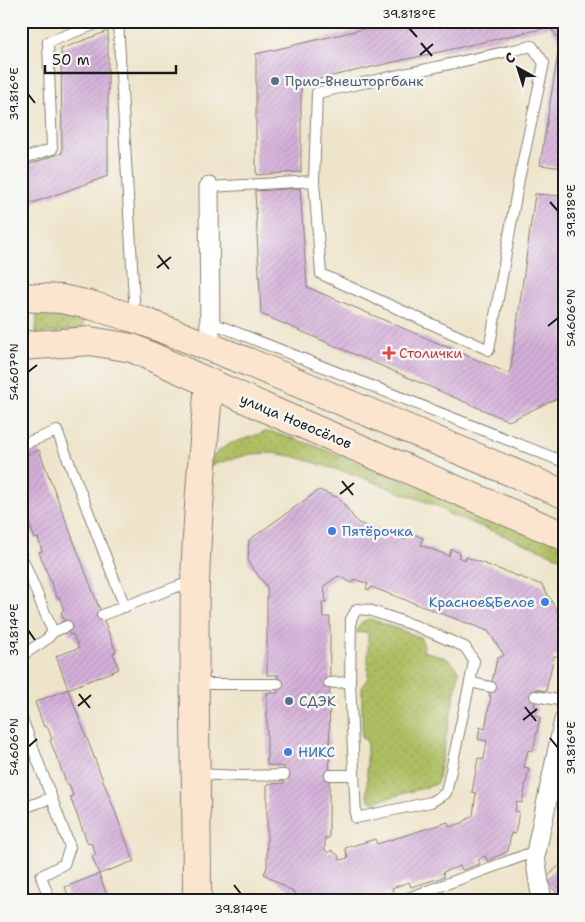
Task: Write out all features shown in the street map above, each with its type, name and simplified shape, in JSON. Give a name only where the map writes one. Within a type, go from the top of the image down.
[{"type":"main road","points":[[21,297],[61,299],[90,305],[135,319],[210,335],[564,494]]},
{"type":"main road","name":"улица Новосёлов","points":[[21,346],[90,341],[132,348],[564,536]]},
{"type":"main road","points":[[197,901],[194,684],[195,581],[201,469],[209,383]]},
{"type":"street","points":[[209,187],[210,335]]},
{"type":"street","points":[[542,901],[535,857],[564,720]]},
{"type":"lane","points":[[21,159],[52,149],[48,42],[104,21]]},
{"type":"lane","points":[[118,21],[135,319]]},
{"type":"lane","points":[[532,46],[544,63],[519,179],[489,350],[321,274],[314,181],[316,94],[532,46]]},
{"type":"lane","points":[[209,187],[314,181]]},
{"type":"lane","points":[[210,335],[564,462]]},
{"type":"lane","points":[[21,445],[57,432],[125,607]]},
{"type":"lane","points":[[21,555],[53,632]]},
{"type":"lane","points":[[102,615],[195,581]]},
{"type":"lane","points":[[357,610],[369,610],[416,626],[465,647],[474,660],[446,793],[431,802],[356,818],[350,682],[351,619],[357,610]]},
{"type":"lane","points":[[21,656],[47,639],[53,632],[67,626]]},
{"type":"lane","points":[[329,684],[350,682]]},
{"type":"lane","points":[[470,682],[491,687]]},
{"type":"lane","points":[[194,684],[278,684]]},
{"type":"lane","points":[[535,696],[564,701]]},
{"type":"lane","points":[[21,716],[70,847],[64,864],[41,876],[50,901]]},
{"type":"lane","points":[[196,774],[284,775]]},
{"type":"lane","points":[[330,775],[353,775]]},
{"type":"lane","points":[[21,809],[51,798]]},
{"type":"lane","points":[[400,901],[536,851]]},
{"type":"green space","points":[[73,311],[84,318],[82,329],[36,334],[37,312]]},
{"type":"green space","points":[[265,432],[275,433],[313,445],[564,544],[564,559],[446,513],[442,508],[355,475],[292,456],[272,453],[251,454],[204,467],[217,452],[229,444]]},
{"type":"green space","points":[[370,619],[420,637],[424,646],[423,651],[439,655],[448,660],[459,672],[437,783],[373,802],[367,796],[367,741],[362,738],[362,686],[368,678],[368,632],[357,633],[361,623]]},
{"type":"building","points":[[398,21],[564,21],[564,168],[540,165],[560,41],[550,27],[301,83],[301,172],[256,175],[256,54]]},
{"type":"building","points":[[108,31],[108,176],[21,207],[21,167],[62,153],[61,49]]},
{"type":"building","points":[[300,188],[307,287],[510,374],[535,194],[564,196],[564,366],[560,397],[509,421],[261,314],[255,191]]},
{"type":"building","points":[[39,450],[116,652],[113,653],[119,669],[68,689],[56,656],[79,648],[73,634],[70,635],[61,612],[64,610],[59,597],[57,598],[39,552],[42,551],[38,538],[35,539],[21,504],[21,457]]},
{"type":"building","points":[[319,490],[339,498],[358,523],[406,540],[409,532],[423,538],[421,545],[449,556],[451,549],[460,553],[458,557],[465,560],[466,557],[542,585],[564,623],[559,656],[554,656],[546,691],[536,689],[534,706],[537,707],[535,716],[540,717],[533,751],[528,750],[524,767],[529,768],[522,803],[517,802],[515,811],[519,812],[515,834],[511,833],[508,851],[488,861],[485,856],[478,860],[480,864],[462,870],[460,866],[443,872],[444,877],[411,887],[409,882],[392,888],[393,892],[364,901],[298,901],[295,893],[264,874],[267,867],[267,784],[284,783],[284,767],[267,765],[267,693],[278,693],[278,675],[267,675],[267,587],[248,562],[249,540]],"holes":[[[338,576],[352,583],[354,579],[368,584],[366,589],[370,590],[371,587],[488,631],[504,655],[497,659],[489,696],[491,696],[485,729],[480,727],[478,739],[487,741],[484,759],[478,758],[472,792],[476,793],[473,815],[462,823],[449,827],[448,822],[377,844],[375,839],[345,848],[348,858],[340,860],[338,855],[331,850],[329,853],[325,850],[325,838],[329,838],[330,617],[323,617],[322,602],[326,602],[324,586]]]},
{"type":"building","points":[[68,689],[134,861],[99,874],[92,857],[96,855],[91,843],[88,844],[70,797],[73,796],[69,784],[67,785],[50,740],[52,739],[47,726],[44,727],[35,702]]},
{"type":"building","points":[[564,861],[564,900],[544,880]]},
{"type":"building","points":[[99,874],[109,901],[70,901],[65,887]]},
{"type":"building","points":[[499,894],[524,894],[524,901],[499,901]]},
{"type":"place","name":"Прио-Внешторгбанк","points":[[275,81]]},
{"type":"place","name":"Столички","points":[[389,353]]},
{"type":"place","name":"Пятёрочка","points":[[332,531]]},
{"type":"place","name":"Красное&Белое","points":[[545,602]]},
{"type":"place","name":"СДЭК","points":[[289,701]]},
{"type":"place","name":"НИКС","points":[[288,752]]}]
